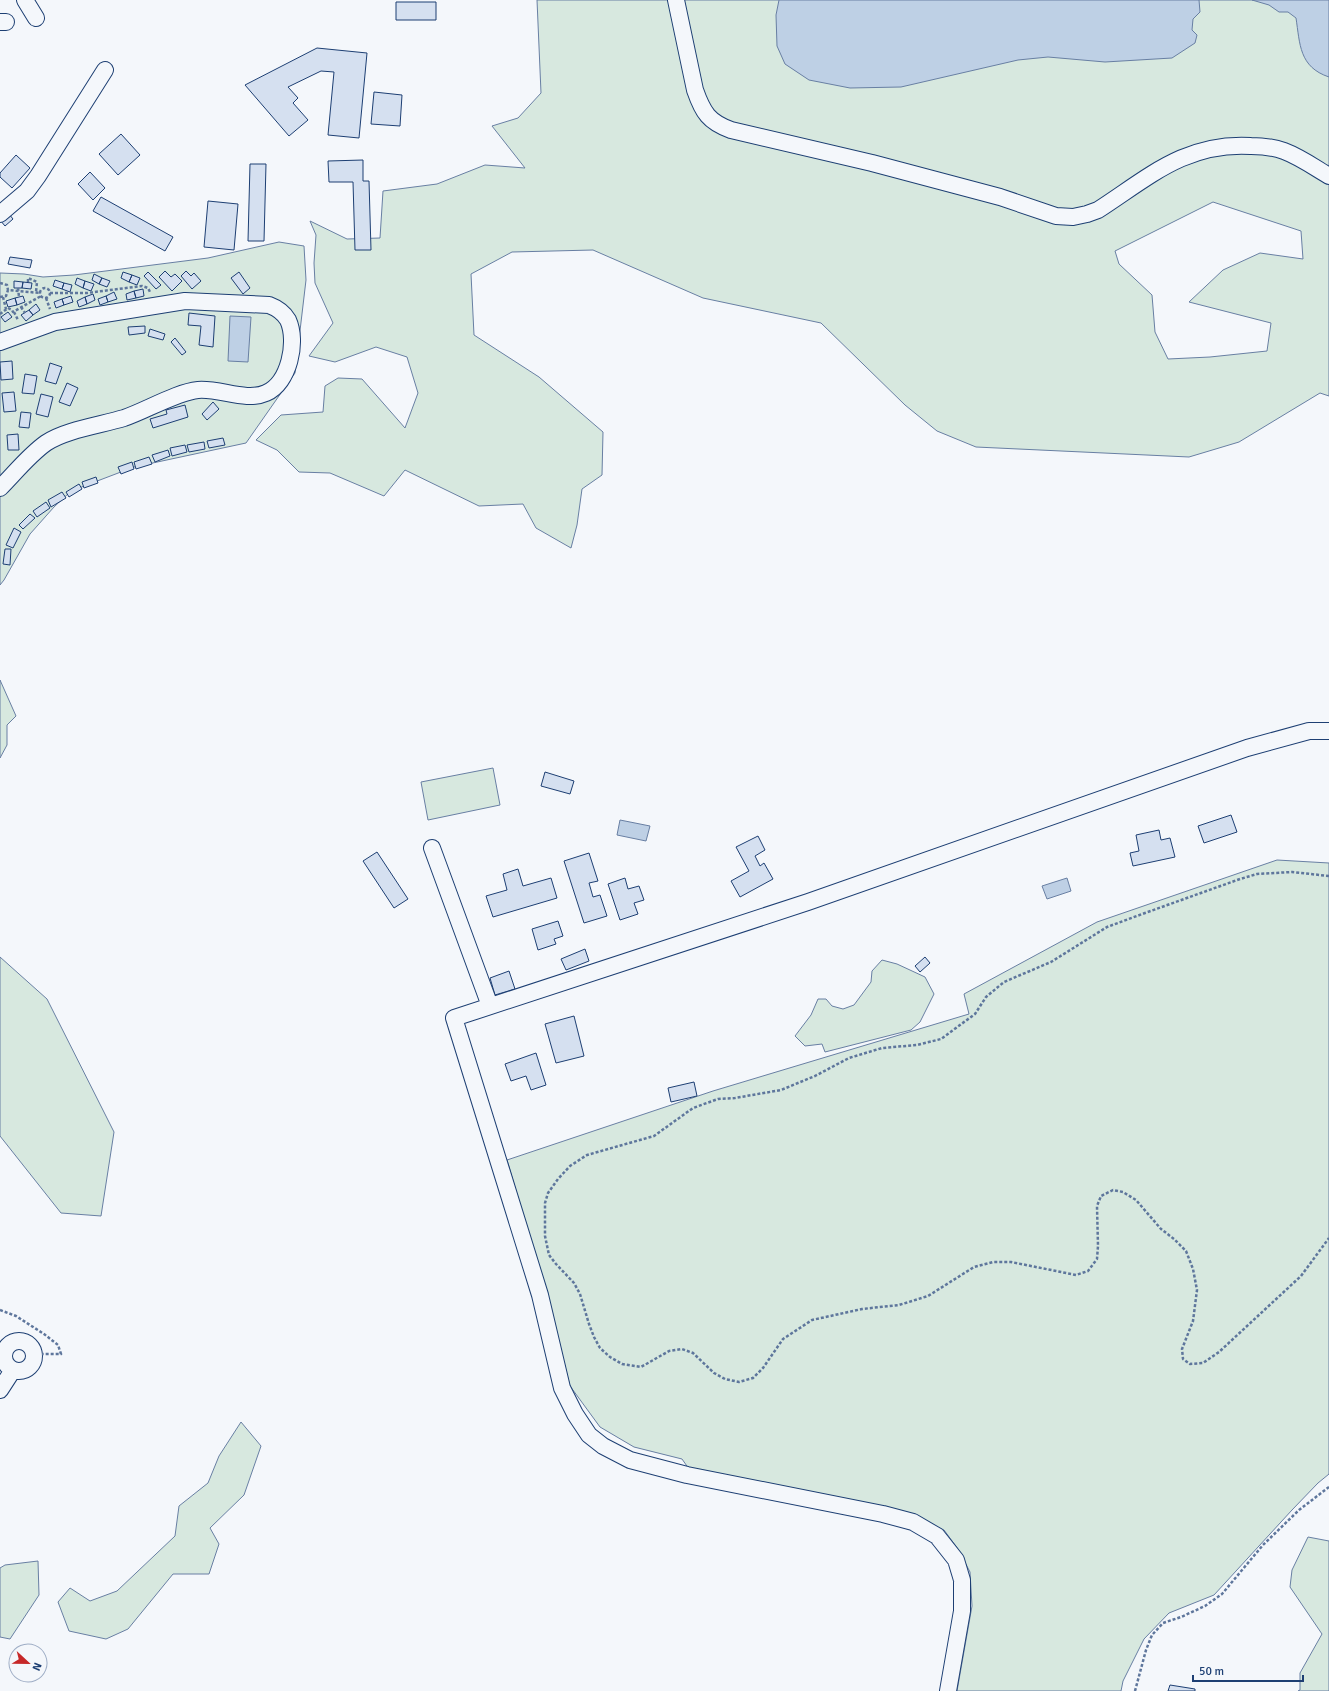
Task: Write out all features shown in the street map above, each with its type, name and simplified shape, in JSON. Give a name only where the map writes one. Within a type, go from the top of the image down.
[{"type":"street","points":[[676,0],[700,103],[714,122],[731,130],[872,163],[1000,197],[1056,216],[1073,217],[1098,210],[1171,162],[1201,150],[1218,146],[1241,145],[1276,148],[1291,154],[1329,176]]},
{"type":"street","points":[[0,214],[26,191],[38,176],[105,70]]},
{"type":"street","points":[[0,342],[55,322],[185,301],[269,305],[277,308],[288,320],[291,330],[290,358],[283,378],[277,387],[266,393],[254,397],[208,390],[196,390],[124,418],[56,437],[38,449],[0,488]]},
{"type":"street","points":[[948,1691],[962,1611],[962,1580],[956,1560],[936,1536],[913,1522],[883,1514],[687,1474],[630,1460],[602,1446],[589,1435],[578,1419],[562,1388],[540,1295],[454,1018],[808,902],[1247,748],[1309,731],[1329,732]]},
{"type":"street","points":[[432,848],[490,1006]]},
{"type":"street","points":[[5,1339],[26,1342],[34,1349],[35,1354],[29,1368],[18,1371],[13,1370],[5,1363],[5,1339]]},
{"type":"street","points":[[0,1390],[13,1370]]},
{"type":"path","points":[[28,282],[28,278],[37,282],[36,292]]},
{"type":"path","points":[[0,283],[7,285],[8,290],[6,296],[1,297],[6,309]]},
{"type":"path","points":[[50,293],[87,293],[145,286],[150,290],[152,306]]},
{"type":"path","points":[[15,311],[41,294],[44,288],[50,290],[50,293]]},
{"type":"path","points":[[56,293],[57,288]]},
{"type":"path","points":[[8,290],[36,292],[46,298],[50,293]]},
{"type":"path","points":[[18,290],[19,297]]},
{"type":"path","points":[[12,306],[15,311]]},
{"type":"path","points":[[21,307],[25,313]]},
{"type":"path","points":[[6,309],[10,308],[13,312],[15,311]]},
{"type":"path","points":[[0,314],[4,313],[6,309]]},
{"type":"path","points":[[1329,876],[1292,872],[1257,874],[1145,913],[1107,928],[1051,962],[1004,982],[986,997],[975,1014],[941,1039],[917,1045],[882,1048],[849,1058],[815,1076],[781,1090],[735,1098],[718,1099],[693,1108],[654,1136],[587,1156],[570,1166],[548,1193],[545,1204],[544,1236],[549,1255],[574,1283],[585,1307],[594,1337],[600,1348],[610,1357],[622,1364],[641,1367],[670,1351],[682,1349],[693,1353],[714,1372],[725,1379],[739,1382],[753,1378],[763,1368],[783,1339],[812,1320],[862,1309],[899,1305],[928,1296],[974,1267],[993,1262],[1011,1262],[1076,1275],[1088,1271],[1097,1259],[1097,1206],[1101,1196],[1113,1190],[1123,1192],[1136,1200],[1149,1213],[1161,1229],[1186,1251],[1193,1269],[1197,1290],[1193,1321],[1182,1349],[1183,1359],[1190,1364],[1203,1363],[1219,1352],[1301,1276],[1329,1238]]},
{"type":"path","points":[[0,1310],[16,1316],[49,1338],[58,1345],[61,1354],[35,1354]]},
{"type":"path","points":[[1135,1691],[1146,1650],[1152,1635],[1163,1624],[1181,1618],[1205,1606],[1222,1594],[1263,1544],[1299,1510],[1329,1488]]},
{"type":"shaded area","points":[[537,0],[1329,0],[1329,396],[1320,393],[1239,442],[1189,457],[976,447],[937,431],[905,405],[821,323],[703,298],[593,250],[512,252],[471,274],[474,335],[539,377],[603,432],[602,475],[582,489],[577,525],[571,548],[536,528],[523,504],[479,506],[405,470],[384,496],[330,473],[299,472],[277,450],[256,440],[281,415],[323,412],[325,386],[338,378],[362,379],[405,428],[418,393],[407,357],[376,347],[335,362],[309,356],[333,323],[315,283],[314,263],[316,235],[310,221],[347,239],[380,238],[383,191],[437,184],[485,165],[525,168],[492,126],[518,118],[541,93]],"holes":[[[1213,202],[1301,231],[1303,259],[1260,253],[1223,270],[1189,302],[1271,323],[1267,351],[1210,357],[1168,359],[1155,332],[1152,295],[1119,264],[1115,251]]]},
{"type":"shaded area","points":[[279,242],[304,246],[306,280],[295,373],[246,443],[134,467],[71,491],[54,507],[30,534],[0,585],[0,273],[24,274],[43,277],[74,275],[208,258]]},
{"type":"shaded area","points":[[0,680],[16,716],[7,725],[7,745],[0,758]]},
{"type":"shaded area","points":[[493,768],[500,805],[428,820],[421,782]]},
{"type":"shaded area","points":[[1277,860],[1329,863],[1329,1474],[1318,1483],[1292,1510],[1214,1595],[1169,1613],[1144,1639],[1123,1681],[1121,1691],[957,1691],[972,1606],[970,1572],[958,1549],[944,1530],[924,1521],[689,1469],[682,1459],[634,1447],[600,1427],[570,1386],[546,1294],[507,1160],[713,1091],[969,1014],[964,994],[1097,922]]},
{"type":"shaded area","points":[[0,957],[47,999],[114,1132],[101,1216],[61,1213],[0,1136]]},
{"type":"shaded area","points":[[882,960],[897,964],[925,977],[934,994],[920,1022],[911,1030],[825,1052],[822,1044],[805,1046],[795,1036],[811,1015],[818,999],[826,999],[832,1006],[843,1009],[854,1005],[871,982],[872,971]]},
{"type":"shaded area","points":[[241,1422],[261,1446],[244,1495],[210,1528],[219,1544],[209,1574],[173,1574],[128,1629],[106,1639],[69,1631],[58,1602],[70,1588],[90,1601],[117,1591],[175,1536],[179,1506],[208,1483],[219,1456]]},
{"type":"shaded area","points":[[1308,1537],[1329,1541],[1329,1691],[1298,1691],[1300,1690],[1300,1673],[1322,1634],[1290,1587],[1292,1570]]},
{"type":"shaded area","points":[[38,1561],[39,1595],[10,1639],[0,1637],[0,1568],[5,1565]]},
{"type":"water","points":[[779,0],[1199,0],[1200,12],[1193,19],[1192,30],[1197,35],[1195,43],[1172,58],[1105,62],[1048,57],[1018,60],[901,87],[850,88],[809,80],[785,64],[777,46],[776,15]]},
{"type":"water","points":[[1252,0],[1329,0],[1329,77],[1319,73],[1306,61],[1300,45],[1296,18],[1288,12],[1279,12],[1269,5]]},
{"type":"water","points":[[230,316],[251,317],[248,362],[228,361]]},
{"type":"water","points":[[620,820],[650,826],[646,841],[617,835]]},
{"type":"water","points":[[1067,878],[1071,891],[1047,899],[1042,886]]},
{"type":"building","points":[[396,2],[436,2],[436,20],[396,20]]},
{"type":"building","points":[[317,48],[367,53],[359,138],[328,135],[334,72],[321,71],[288,87],[298,98],[293,103],[308,120],[289,136],[245,85]]},
{"type":"building","points":[[374,92],[402,95],[400,126],[371,124]]},
{"type":"building","points":[[121,134],[140,155],[118,175],[99,154]]},
{"type":"building","points":[[16,155],[30,168],[12,188],[0,177],[0,173]]},
{"type":"building","points":[[363,160],[363,181],[369,181],[371,250],[355,250],[353,182],[329,182],[328,161]]},
{"type":"building","points":[[250,164],[266,164],[264,241],[248,241]]},
{"type":"building","points":[[90,172],[105,188],[93,200],[78,184]]},
{"type":"building","points":[[101,197],[173,237],[165,251],[93,211]]},
{"type":"building","points":[[208,201],[238,204],[234,250],[204,247]]},
{"type":"building","points":[[9,214],[13,219],[5,226],[0,220]]},
{"type":"building","points":[[10,257],[32,260],[30,268],[8,264]]},
{"type":"building","points":[[165,271],[171,277],[175,274],[182,281],[172,291],[159,277]]},
{"type":"building","points":[[186,271],[191,276],[194,273],[201,281],[192,289],[181,276]]},
{"type":"building","points":[[123,272],[132,275],[129,282],[121,278]]},
{"type":"building","points":[[148,272],[161,285],[156,289],[144,276]]},
{"type":"building","points":[[239,272],[250,288],[243,294],[231,278]]},
{"type":"building","points":[[94,274],[102,278],[99,284],[92,280]]},
{"type":"building","points":[[132,275],[140,278],[137,285],[129,282]]},
{"type":"building","points":[[77,278],[85,281],[83,288],[75,284]]},
{"type":"building","points":[[102,278],[110,281],[107,287],[99,284]]},
{"type":"building","points":[[55,280],[64,283],[62,289],[53,286]]},
{"type":"building","points":[[14,281],[23,282],[22,288],[14,288]]},
{"type":"building","points":[[85,281],[94,284],[91,291],[83,288]]},
{"type":"building","points":[[23,282],[32,283],[31,289],[22,288]]},
{"type":"building","points":[[64,283],[72,285],[70,292],[62,289]]},
{"type":"building","points":[[143,289],[144,296],[136,298],[134,291]]},
{"type":"building","points":[[134,291],[136,298],[127,300],[126,294]]},
{"type":"building","points":[[114,292],[117,299],[108,302],[106,296]]},
{"type":"building","points":[[93,294],[95,300],[87,304],[85,297]]},
{"type":"building","points":[[23,296],[25,302],[17,305],[15,298]]},
{"type":"building","points":[[71,296],[73,302],[64,305],[62,299]]},
{"type":"building","points":[[106,296],[108,302],[100,305],[98,299]]},
{"type":"building","points":[[85,297],[87,304],[79,307],[77,301]]},
{"type":"building","points":[[15,298],[17,305],[8,307],[6,301]]},
{"type":"building","points":[[62,299],[64,305],[56,308],[54,302]]},
{"type":"building","points":[[36,304],[40,310],[33,315],[29,310]]},
{"type":"building","points":[[29,310],[33,315],[26,321],[21,315]]},
{"type":"building","points":[[8,312],[12,317],[5,322],[1,317]]},
{"type":"building","points":[[189,313],[215,316],[213,347],[199,345],[201,326],[188,325]]},
{"type":"building","points":[[145,326],[145,333],[129,335],[128,327]]},
{"type":"building","points":[[150,329],[165,334],[163,340],[148,336]]},
{"type":"building","points":[[175,338],[186,352],[182,355],[171,342]]},
{"type":"building","points":[[12,361],[13,379],[1,380],[0,362]]},
{"type":"building","points":[[50,363],[62,367],[56,384],[45,381]]},
{"type":"building","points":[[25,374],[37,376],[34,394],[22,393]]},
{"type":"building","points":[[67,383],[78,388],[70,406],[59,402]]},
{"type":"building","points":[[14,392],[16,411],[4,412],[2,393]]},
{"type":"building","points":[[41,394],[53,397],[48,417],[36,414]]},
{"type":"building","points":[[213,402],[219,409],[207,420],[202,414]]},
{"type":"building","points":[[185,405],[188,417],[153,428],[150,419],[167,414],[166,410]]},
{"type":"building","points":[[21,412],[31,413],[29,428],[19,427]]},
{"type":"building","points":[[18,434],[19,450],[8,450],[7,435]]},
{"type":"building","points":[[223,438],[225,445],[209,448],[207,441]]},
{"type":"building","points":[[204,442],[205,449],[189,452],[187,445]]},
{"type":"building","points":[[185,445],[187,452],[172,456],[170,448]]},
{"type":"building","points":[[168,450],[170,456],[155,462],[152,455]]},
{"type":"building","points":[[149,457],[152,464],[136,469],[134,462]]},
{"type":"building","points":[[132,462],[134,469],[121,474],[118,467]]},
{"type":"building","points":[[96,477],[98,483],[84,488],[82,482]]},
{"type":"building","points":[[79,484],[82,489],[69,497],[66,492]]},
{"type":"building","points":[[62,492],[66,498],[51,507],[48,500]]},
{"type":"building","points":[[46,502],[50,508],[37,517],[33,511]]},
{"type":"building","points":[[30,514],[35,518],[23,529],[19,525]]},
{"type":"building","points":[[14,528],[21,532],[13,548],[6,545]]},
{"type":"building","points":[[5,549],[11,549],[10,565],[3,564]]},
{"type":"building","points":[[545,772],[574,781],[570,794],[541,786]]},
{"type":"building","points":[[1231,815],[1237,832],[1204,843],[1198,826]]},
{"type":"building","points":[[1159,830],[1161,840],[1170,838],[1175,857],[1133,866],[1130,853],[1139,851],[1136,835]]},
{"type":"building","points":[[758,836],[765,850],[755,856],[760,866],[764,863],[773,879],[740,897],[731,881],[749,871],[736,847]]},
{"type":"building","points":[[377,852],[408,899],[394,908],[363,861]]},
{"type":"building","points":[[589,853],[598,881],[589,883],[593,897],[600,895],[607,916],[584,923],[564,861]]},
{"type":"building","points":[[518,869],[523,886],[551,878],[557,898],[493,917],[486,896],[507,890],[503,874]]},
{"type":"building","points":[[625,878],[628,889],[639,886],[644,900],[634,903],[638,914],[620,920],[608,884]]},
{"type":"building","points":[[558,921],[563,936],[554,939],[556,944],[538,950],[532,929]]},
{"type":"building","points":[[585,949],[589,961],[566,970],[561,959]]},
{"type":"building","points":[[925,957],[930,963],[920,972],[915,966]]},
{"type":"building","points":[[509,971],[515,989],[495,995],[490,978]]},
{"type":"building","points":[[574,1016],[584,1056],[556,1063],[545,1024]]},
{"type":"building","points":[[536,1053],[546,1085],[531,1090],[526,1076],[511,1081],[505,1064]]},
{"type":"building","points":[[694,1082],[697,1096],[671,1102],[668,1088]]},
{"type":"building","points":[[1170,1685],[1195,1689],[1195,1691],[1168,1691]]}]
